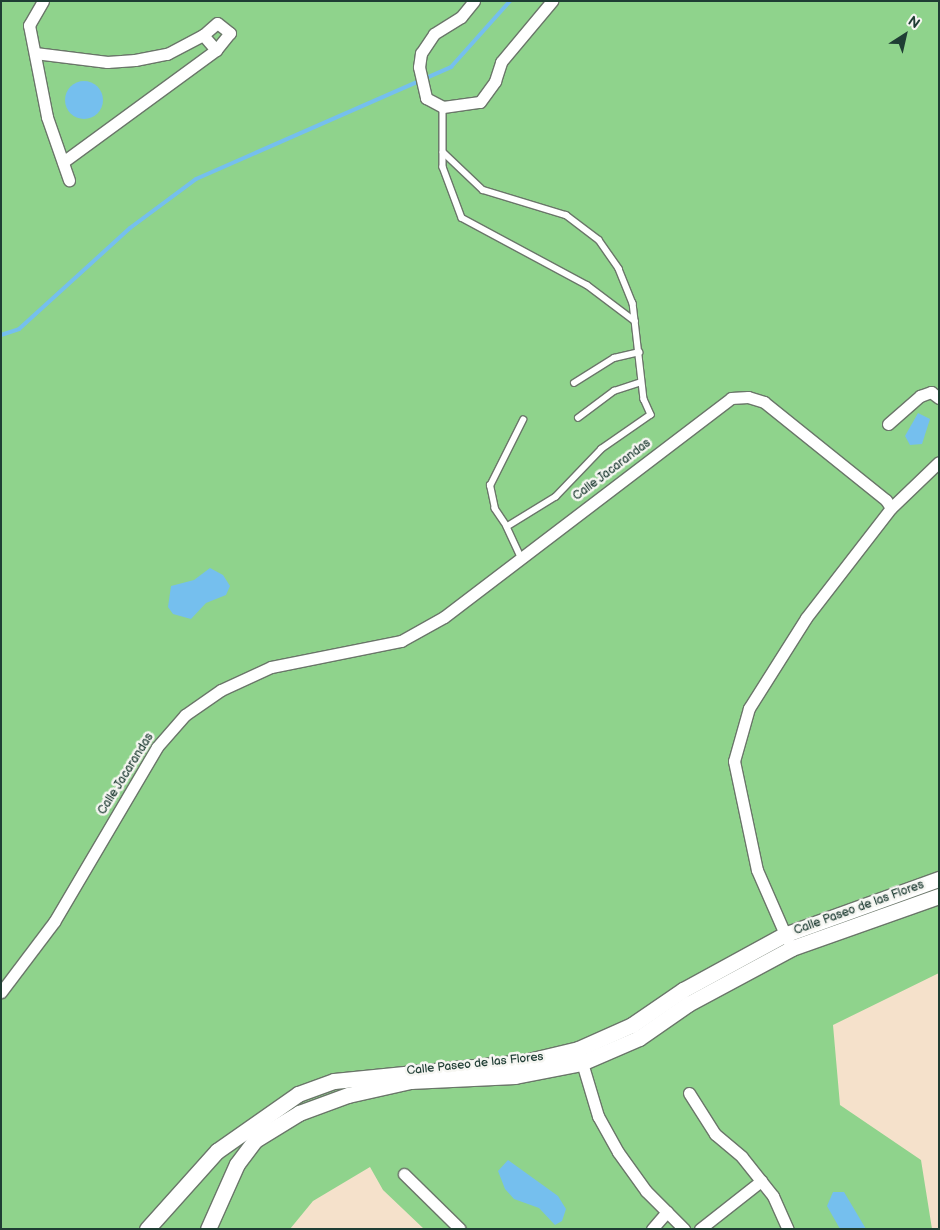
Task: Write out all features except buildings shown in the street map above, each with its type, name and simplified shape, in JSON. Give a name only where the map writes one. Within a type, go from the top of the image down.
[{"type":"street","points":[[43,1],[29,25],[47,117],[69,180]]},
{"type":"street","points":[[474,1],[426,44],[419,67],[426,98],[443,107],[480,102],[495,81],[501,62],[552,1]]},
{"type":"street","points":[[35,53],[107,62],[135,60],[167,54],[204,36],[217,23],[227,27],[227,40],[216,50],[63,162]]},
{"type":"street","points":[[204,36],[216,50]]},
{"type":"street","points":[[888,424],[920,396],[931,392],[939,398]]},
{"type":"street","name":"Calle Jacarandas","points":[[1,992],[54,922],[157,747],[185,716],[221,690],[270,667],[401,641],[444,617],[731,398],[764,402],[886,500],[891,508]]},
{"type":"street","points":[[792,948],[784,934],[757,870],[734,761],[754,700],[806,618],[891,508],[939,462]]},
{"type":"street","name":"Calle Paseo de las Flores","points":[[147,1229],[217,1151],[298,1094],[334,1081],[580,1056],[632,1025],[683,990],[784,934],[939,879]]},
{"type":"street","name":"Calle Paseo de las Flores","points":[[208,1229],[237,1164],[255,1140],[299,1113],[348,1095],[410,1081],[515,1076],[639,1038],[688,1004],[792,948],[939,896]]},
{"type":"street","points":[[580,1056],[598,1116],[618,1152],[667,1212],[684,1229]]},
{"type":"street","points":[[689,1093],[715,1134],[761,1181],[788,1229]]},
{"type":"street","points":[[404,1174],[460,1229]]},
{"type":"street","points":[[700,1229],[761,1181]]},
{"type":"street","points":[[652,1229],[667,1212]]},
{"type":"lane","points":[[443,107],[443,167],[462,218],[587,285],[635,321]]},
{"type":"lane","points":[[443,152],[483,190],[566,215],[599,240],[619,269],[635,321],[641,382],[652,415],[602,449],[556,497],[507,527]]},
{"type":"lane","points":[[574,383],[614,358],[639,352]]},
{"type":"lane","points":[[578,418],[614,391],[641,382]]},
{"type":"lane","points":[[521,557],[507,527],[495,509],[490,486],[523,420]]},
{"type":"green space","points":[[1,1],[939,1],[939,973],[833,1025],[840,1105],[921,1160],[932,1229],[424,1229],[383,1190],[370,1167],[313,1201],[290,1229],[1,1229]]},
{"type":"water","points":[[84,81],[98,86],[103,100],[98,114],[84,119],[70,114],[65,100],[70,86]]},
{"type":"water","points":[[918,413],[930,419],[922,444],[910,445],[905,436]]},
{"type":"water","points":[[210,568],[223,575],[230,586],[226,595],[206,603],[191,619],[173,614],[168,607],[171,586],[194,580]]},
{"type":"water","points":[[508,1160],[558,1196],[566,1209],[562,1221],[555,1225],[539,1208],[514,1199],[505,1189],[498,1171]]},
{"type":"water","points":[[833,1192],[844,1192],[866,1229],[840,1229],[827,1206]]},
{"type":"waterway","points":[[1,335],[19,329],[130,228],[196,179],[451,67],[510,1]]}]
